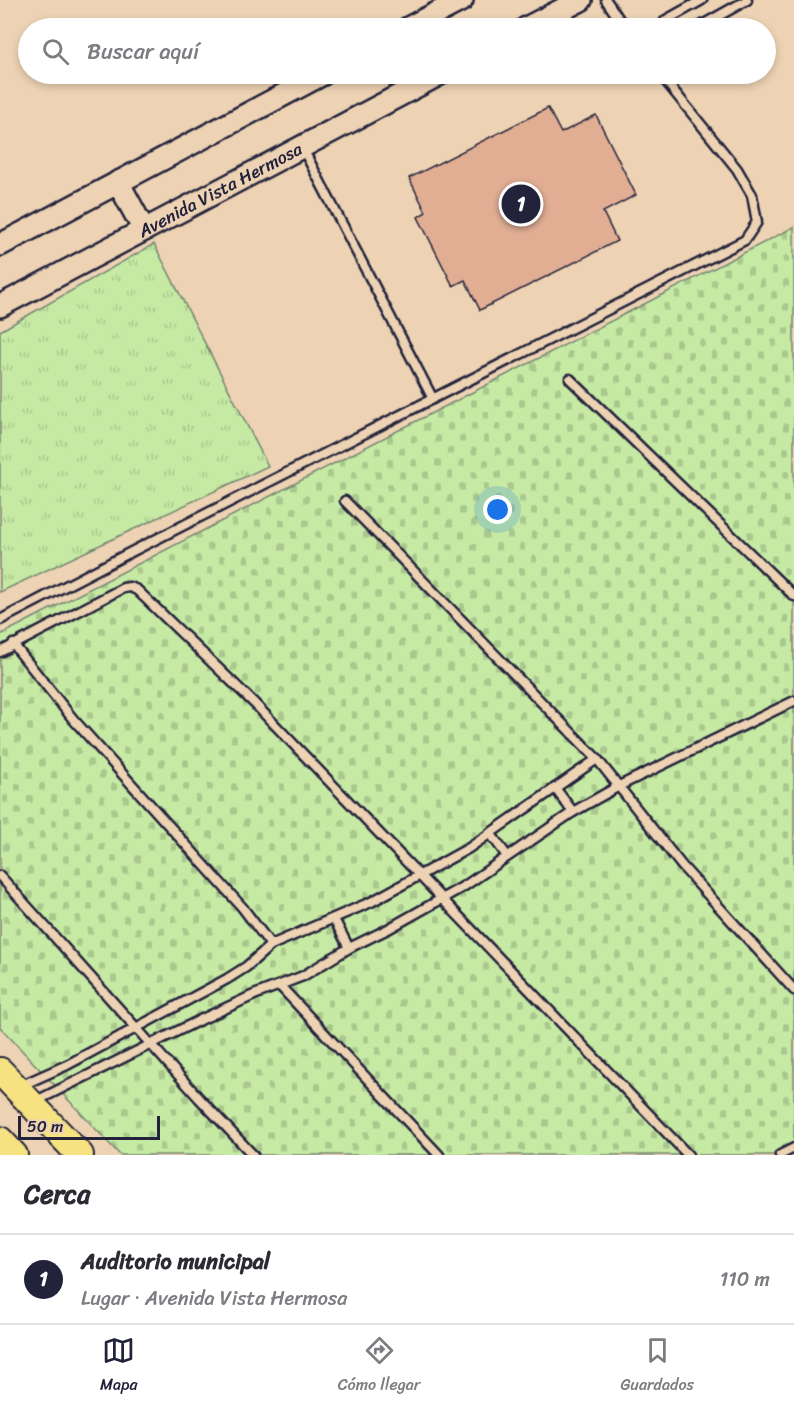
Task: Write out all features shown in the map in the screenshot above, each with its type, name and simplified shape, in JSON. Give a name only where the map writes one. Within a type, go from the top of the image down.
[{"type":"main road","points":[[16,1088],[80,1155]]},
{"type":"main road","points":[[0,1140],[14,1155]]},
{"type":"street","points":[[427,18],[462,0]]},
{"type":"street","points":[[545,18],[580,0]]},
{"type":"street","points":[[0,245],[304,84]]},
{"type":"street","name":"Avenida Vista Hermosa","points":[[0,306],[421,84]]},
{"type":"street","points":[[118,182],[144,231]]},
{"type":"lane","points":[[606,0],[618,18]]},
{"type":"lane","points":[[670,18],[702,0]]},
{"type":"lane","points":[[715,18],[747,0]]},
{"type":"lane","points":[[0,620],[745,240],[757,222],[752,195],[737,169],[668,84]]},
{"type":"lane","points":[[301,146],[433,399]]},
{"type":"lane","points":[[570,379],[794,596]]},
{"type":"lane","points":[[345,501],[597,759],[682,866],[794,990]]},
{"type":"lane","points":[[0,652],[123,588],[130,587],[138,590],[254,703],[688,1155]]},
{"type":"lane","points":[[13,645],[73,719],[242,907],[271,945]]},
{"type":"lane","points":[[16,1088],[151,1044],[254,995],[303,976],[349,948],[443,899],[573,812],[619,786],[794,701]]},
{"type":"lane","points":[[16,1088],[67,1065],[227,979],[246,967],[271,945],[334,919],[421,876],[490,833],[597,759]]},
{"type":"lane","points":[[555,788],[573,812]]},
{"type":"lane","points":[[490,833],[507,856]]},
{"type":"lane","points":[[0,876],[253,1155]]},
{"type":"lane","points":[[334,919],[349,948]]},
{"type":"lane","points":[[280,986],[439,1155]]},
{"type":"lane","points":[[780,1155],[794,1148]]},
{"type":"green space","points":[[794,227],[794,1155],[120,1155],[0,1027],[0,635]]},
{"type":"green space","points":[[154,244],[268,466],[0,592],[0,331]]},
{"type":"building","points":[[548,108],[561,133],[596,115],[636,195],[603,212],[617,241],[480,310],[465,280],[453,286],[418,217],[426,212],[409,178]]},
{"type":"place","name":"Auditorio municipal","points":[[521,204]]}]
